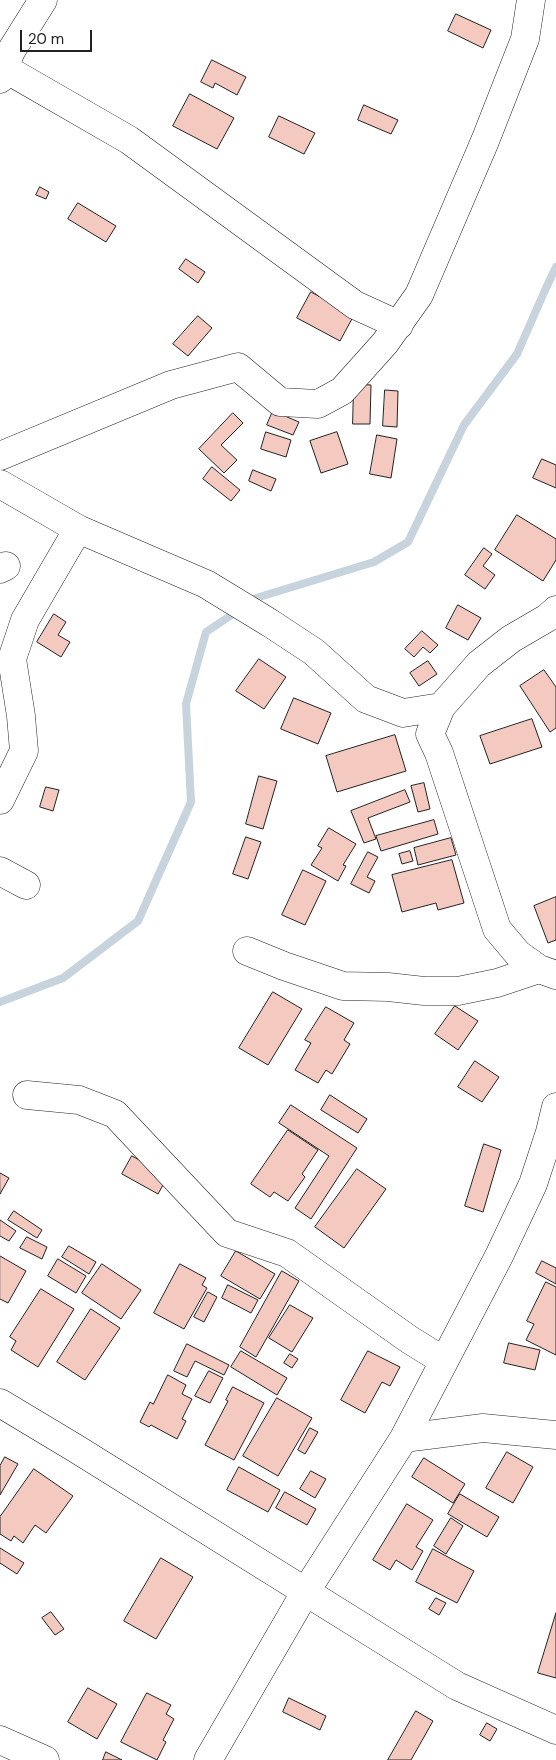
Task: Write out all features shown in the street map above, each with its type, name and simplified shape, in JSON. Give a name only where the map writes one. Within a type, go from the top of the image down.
[{"type":"street","points":[[43,0],[10,31],[11,51],[2,74],[129,140],[355,305],[399,325]]},
{"type":"street","points":[[0,456],[171,385],[238,367],[280,402],[318,404],[342,391],[385,343],[419,295],[456,204],[485,141],[525,38],[531,0]]},
{"type":"street","points":[[0,484],[78,529],[206,584],[314,652],[366,699],[403,713],[441,708]]},
{"type":"street","points":[[0,800],[24,751],[21,716],[12,659],[25,620],[78,529]]},
{"type":"street","points":[[547,972],[518,954],[496,929],[440,754],[430,734],[441,708],[479,664],[511,639],[547,618],[556,610]]},
{"type":"street","points":[[0,871],[26,885]]},
{"type":"street","points":[[247,951],[343,986],[458,991],[547,972]]},
{"type":"street","points":[[26,1095],[80,1100],[115,1114],[227,1233],[287,1253],[410,1340],[444,1361]]},
{"type":"street","points":[[208,1760],[306,1592],[404,1438],[499,1256],[532,1184],[550,1132],[556,1107]]},
{"type":"street","points":[[0,1403],[76,1448],[457,1686],[556,1730]]},
{"type":"street","points":[[404,1438],[483,1428],[556,1435]]},
{"type":"street","points":[[0,1740],[46,1760]]},
{"type":"building","points":[[456,14],[491,30],[483,48],[448,31]]},
{"type":"building","points":[[212,60],[246,77],[237,95],[215,83],[213,88],[201,82]]},
{"type":"building","points":[[190,94],[234,118],[217,149],[173,126]]},
{"type":"building","points":[[364,105],[398,120],[391,134],[358,120]]},
{"type":"building","points":[[279,116],[315,133],[304,154],[269,137]]},
{"type":"building","points":[[40,187],[49,192],[46,199],[36,195]]},
{"type":"building","points":[[78,203],[116,226],[106,242],[68,219]]},
{"type":"building","points":[[186,259],[205,272],[198,283],[179,269]]},
{"type":"building","points":[[311,292],[354,315],[340,341],[297,318]]},
{"type":"building","points":[[198,316],[212,328],[188,356],[173,344]]},
{"type":"building","points":[[354,384],[371,385],[370,424],[353,424]]},
{"type":"building","points":[[385,390],[398,391],[397,427],[383,426]]},
{"type":"building","points":[[273,411],[299,422],[293,435],[267,425]]},
{"type":"building","points":[[233,413],[243,423],[221,445],[237,460],[224,473],[199,449]]},
{"type":"building","points":[[266,432],[291,440],[286,457],[261,449]]},
{"type":"building","points":[[337,432],[348,464],[321,473],[310,441]]},
{"type":"building","points":[[377,435],[397,439],[391,478],[370,474]]},
{"type":"building","points":[[542,459],[556,465],[556,488],[533,478]]},
{"type":"building","points":[[212,467],[240,490],[231,501],[203,479]]},
{"type":"building","points":[[253,470],[276,479],[271,491],[249,481]]},
{"type":"building","points":[[517,515],[556,539],[556,560],[543,581],[495,550]]},
{"type":"building","points":[[484,548],[492,554],[483,566],[495,575],[485,589],[465,575]]},
{"type":"building","points":[[458,605],[481,618],[468,640],[446,628]]},
{"type":"building","points":[[54,614],[66,622],[58,635],[70,642],[61,657],[37,642]]},
{"type":"building","points":[[422,631],[438,645],[430,653],[423,647],[414,657],[405,649]]},
{"type":"building","points":[[259,659],[286,677],[264,709],[236,691]]},
{"type":"building","points":[[428,661],[437,674],[419,686],[410,673]]},
{"type":"building","points":[[544,670],[556,687],[556,728],[550,732],[520,686]]},
{"type":"building","points":[[294,698],[331,713],[318,744],[281,729]]},
{"type":"building","points":[[532,719],[542,747],[490,764],[480,736]]},
{"type":"building","points":[[395,735],[406,771],[337,792],[326,756]]},
{"type":"building","points":[[259,776],[277,781],[263,829],[246,824]]},
{"type":"building","points":[[424,783],[430,809],[418,812],[411,786]]},
{"type":"building","points":[[46,787],[59,790],[53,811],[40,807]]},
{"type":"building","points":[[405,790],[410,802],[368,818],[376,839],[364,843],[351,811]]},
{"type":"building","points":[[434,820],[438,834],[381,851],[376,836]]},
{"type":"building","points":[[329,828],[356,844],[343,865],[346,866],[338,881],[311,865],[322,848],[318,846]]},
{"type":"building","points":[[246,837],[261,842],[248,879],[233,874]]},
{"type":"building","points":[[451,838],[456,855],[418,865],[414,848]]},
{"type":"building","points":[[410,851],[413,861],[402,864],[399,854]]},
{"type":"building","points":[[368,852],[378,857],[367,877],[375,881],[369,893],[351,884]]},
{"type":"building","points":[[452,860],[464,903],[438,910],[436,903],[402,912],[392,875]]},
{"type":"building","points":[[303,870],[326,881],[305,925],[282,915]]},
{"type":"building","points":[[556,897],[556,940],[548,943],[534,906]]},
{"type":"building","points":[[273,992],[302,1009],[268,1065],[239,1048]]},
{"type":"building","points":[[455,1006],[478,1021],[458,1050],[435,1034]]},
{"type":"building","points":[[326,1007],[354,1023],[344,1040],[350,1044],[332,1074],[326,1070],[318,1083],[295,1070],[311,1043],[305,1040]]},
{"type":"building","points":[[475,1061],[499,1077],[482,1102],[458,1087]]},
{"type":"building","points":[[330,1095],[367,1119],[358,1133],[321,1110]]},
{"type":"building","points":[[291,1105],[357,1148],[311,1219],[295,1208],[329,1156],[279,1123]]},
{"type":"building","points":[[288,1130],[318,1150],[302,1174],[305,1177],[288,1201],[274,1192],[270,1197],[251,1184]]},
{"type":"building","points":[[484,1144],[501,1150],[483,1212],[465,1206]]},
{"type":"building","points":[[132,1156],[168,1176],[158,1194],[122,1174]]},
{"type":"building","points":[[357,1169],[386,1189],[344,1248],[315,1227]]},
{"type":"building","points":[[0,1173],[9,1178],[0,1194]]},
{"type":"building","points":[[14,1211],[42,1230],[37,1238],[8,1220]]},
{"type":"building","points":[[0,1220],[16,1231],[9,1241],[0,1236]]},
{"type":"building","points":[[27,1237],[47,1247],[42,1259],[20,1248]]},
{"type":"building","points":[[69,1246],[96,1262],[89,1274],[62,1257]]},
{"type":"building","points":[[236,1251],[275,1274],[260,1299],[221,1276]]},
{"type":"building","points":[[0,1256],[26,1271],[8,1303],[0,1299]]},
{"type":"building","points":[[58,1259],[86,1276],[76,1293],[48,1276]]},
{"type":"building","points":[[542,1261],[556,1268],[556,1284],[536,1273]]},
{"type":"building","points":[[102,1264],[141,1290],[121,1319],[82,1293]]},
{"type":"building","points":[[180,1264],[206,1278],[202,1285],[207,1288],[184,1329],[154,1313]]},
{"type":"building","points":[[282,1271],[299,1281],[256,1357],[240,1347]]},
{"type":"building","points":[[546,1282],[556,1287],[556,1355],[526,1340],[534,1324],[527,1321]]},
{"type":"building","points":[[228,1285],[258,1300],[251,1313],[222,1298]]},
{"type":"building","points":[[41,1289],[74,1309],[38,1367],[11,1350],[16,1341],[10,1337]]},
{"type":"building","points":[[208,1292],[217,1297],[204,1322],[194,1317]]},
{"type":"building","points":[[290,1305],[313,1318],[292,1352],[269,1338]]},
{"type":"building","points":[[91,1309],[120,1328],[85,1380],[57,1362]]},
{"type":"building","points":[[509,1343],[540,1350],[535,1370],[504,1363]]},
{"type":"building","points":[[187,1344],[229,1365],[224,1375],[195,1361],[187,1377],[174,1371]]},
{"type":"building","points":[[241,1351],[287,1378],[277,1395],[231,1367]]},
{"type":"building","points":[[368,1351],[400,1367],[390,1386],[382,1382],[365,1413],[341,1400]]},
{"type":"building","points":[[290,1354],[298,1359],[292,1368],[284,1363]]},
{"type":"building","points":[[209,1371],[223,1378],[210,1403],[195,1396]]},
{"type":"building","points":[[168,1375],[186,1385],[182,1394],[192,1399],[182,1419],[186,1421],[177,1439],[151,1425],[149,1427],[140,1422],[150,1402],[153,1404]]},
{"type":"building","points":[[233,1387],[264,1403],[234,1460],[205,1445],[228,1401],[226,1400]]},
{"type":"building","points":[[277,1398],[312,1418],[278,1476],[243,1456]]},
{"type":"building","points":[[310,1428],[318,1432],[305,1454],[298,1450]]},
{"type":"building","points":[[507,1452],[533,1467],[513,1503],[486,1488]]},
{"type":"building","points":[[5,1457],[18,1464],[0,1495],[0,1466]]},
{"type":"building","points":[[424,1458],[465,1484],[453,1503],[412,1477]]},
{"type":"building","points":[[239,1467],[280,1490],[268,1512],[227,1490]]},
{"type":"building","points":[[34,1469],[73,1496],[46,1533],[35,1525],[23,1543],[14,1536],[11,1541],[0,1534],[0,1517]]},
{"type":"building","points":[[311,1471],[326,1479],[315,1498],[300,1489]]},
{"type":"building","points":[[285,1492],[316,1509],[307,1525],[276,1508]]},
{"type":"building","points":[[460,1494],[499,1517],[487,1537],[448,1514]]},
{"type":"building","points":[[407,1504],[433,1520],[416,1547],[423,1551],[412,1570],[396,1560],[390,1570],[373,1560]]},
{"type":"building","points":[[451,1518],[463,1526],[446,1554],[434,1546]]},
{"type":"building","points":[[0,1548],[24,1563],[17,1574],[0,1563]]},
{"type":"building","points":[[433,1549],[474,1571],[457,1603],[416,1582]]},
{"type":"building","points":[[161,1558],[193,1577],[156,1639],[124,1621]]},
{"type":"building","points":[[436,1598],[446,1603],[439,1615],[429,1609]]},
{"type":"building","points":[[51,1612],[64,1629],[55,1635],[42,1618]]},
{"type":"building","points":[[556,1613],[556,1678],[538,1673]]},
{"type":"building","points":[[88,1688],[117,1704],[97,1739],[68,1722]]},
{"type":"building","points":[[147,1693],[171,1705],[166,1714],[174,1719],[163,1740],[166,1742],[157,1760],[121,1742]]},
{"type":"building","points":[[289,1698],[326,1716],[320,1730],[283,1712]]},
{"type":"building","points":[[416,1711],[433,1721],[411,1760],[388,1760]]},
{"type":"building","points":[[487,1723],[497,1729],[490,1741],[480,1735]]},
{"type":"building","points":[[106,1752],[122,1760],[103,1760]]},
{"type":"waterway","points":[[248,604],[256,598],[374,562],[408,542],[464,425],[517,354],[556,267]]},
{"type":"waterway","points":[[0,1002],[63,978],[138,921],[191,802],[186,704],[206,632],[239,610]]}]
